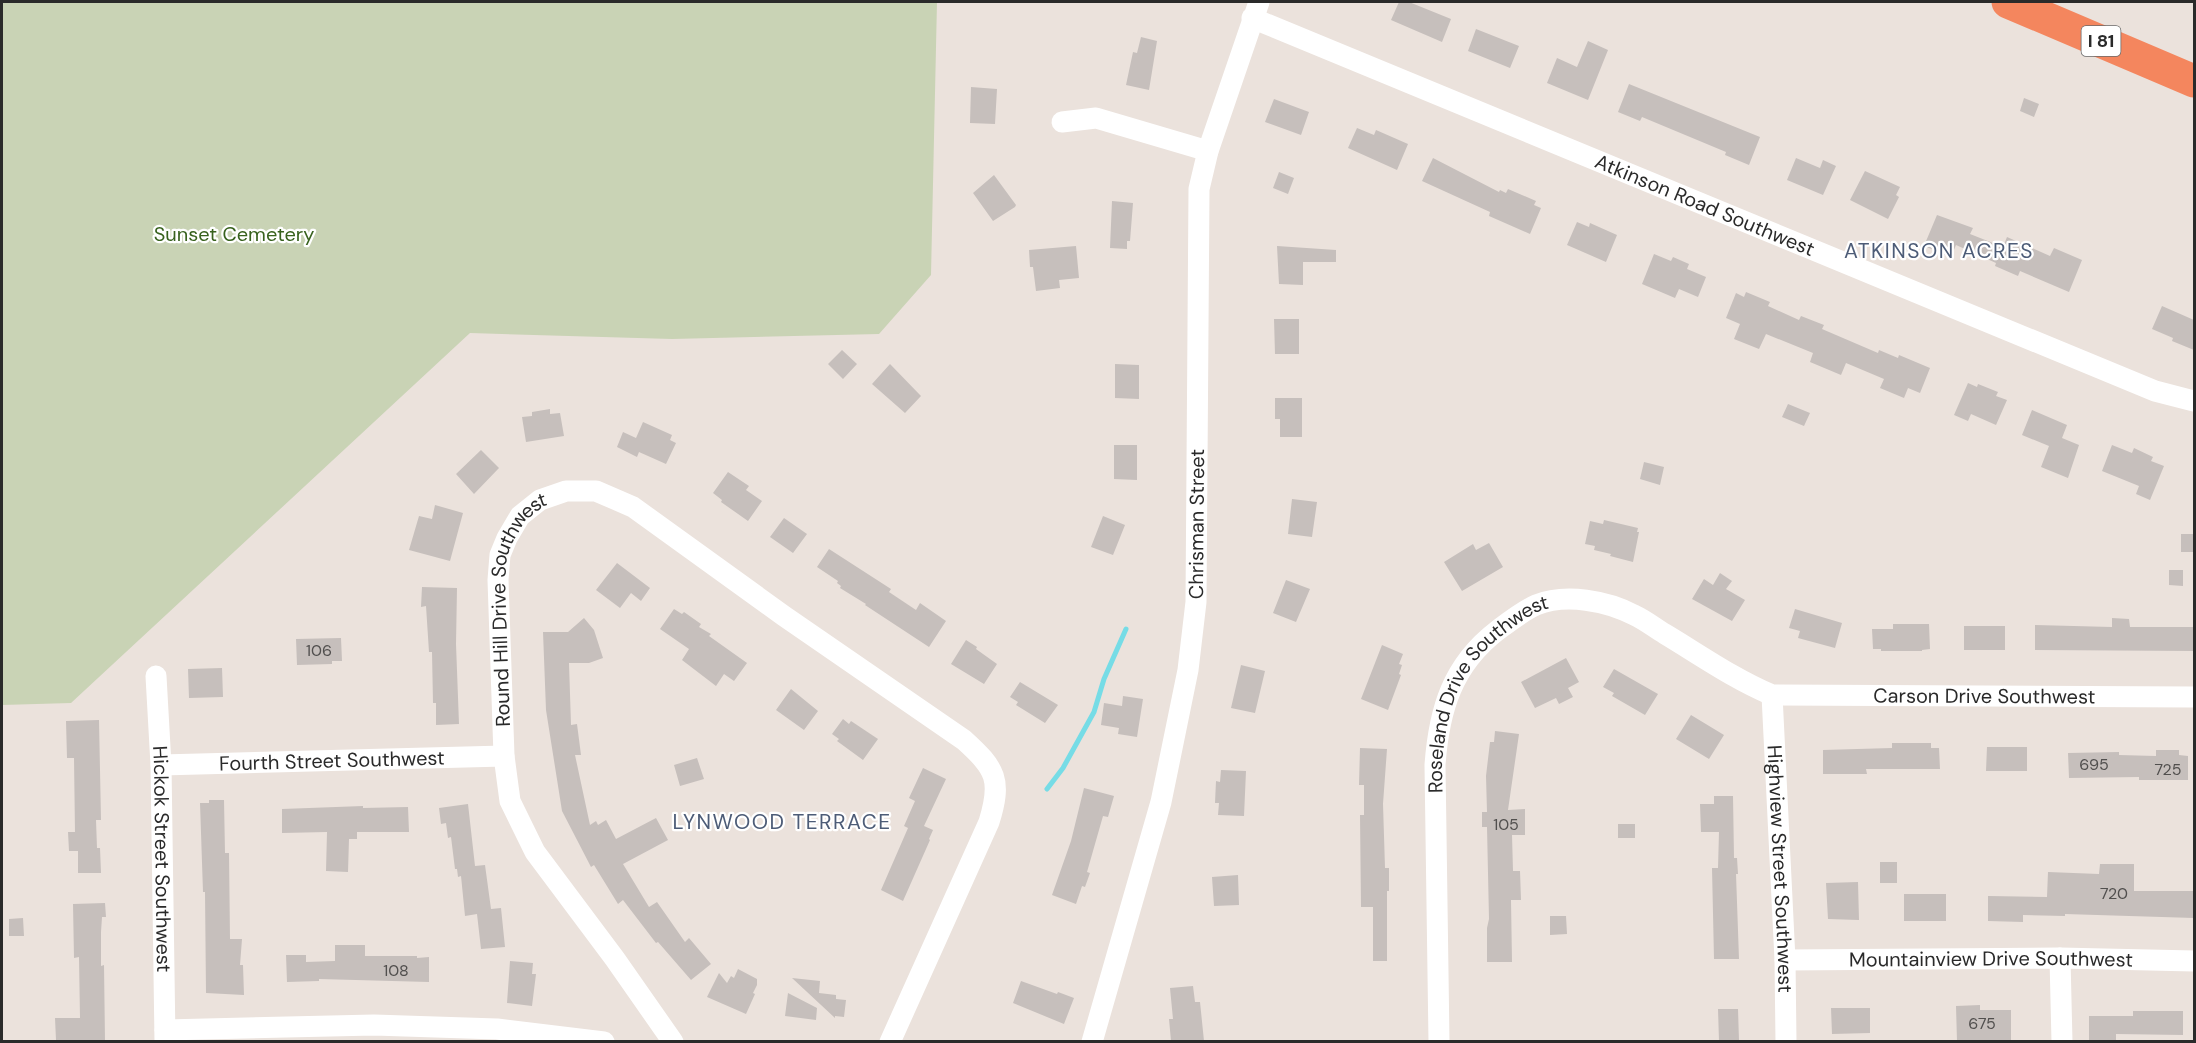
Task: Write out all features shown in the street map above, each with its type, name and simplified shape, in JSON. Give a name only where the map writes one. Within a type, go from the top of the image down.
[{"type":"highway","name":"I 81","points":[[2008,2],[2194,81]]},
{"type":"street","name":"Chrisman Street","points":[[1092,1041],[1161,802],[1188,670],[1196,602],[1199,189],[1208,151],[1255,10]]},
{"type":"street","name":"Atkinson Road Southwest","points":[[1255,10],[2155,391],[2194,401]]},
{"type":"street","points":[[1062,122],[1096,118],[1208,151]]},
{"type":"street","name":"Round Hill Drive Southwest","points":[[673,1041],[535,852],[510,801],[504,756],[498,580],[500,555],[520,516],[540,500],[566,492],[596,492],[633,507],[784,616],[964,740],[984,758],[994,778],[996,800],[989,822],[890,1041]]},
{"type":"street","name":"Roseland Drive Southwest","points":[[1439,1041],[1435,765],[1437,730],[1450,687],[1472,653],[1500,629],[1537,604],[1565,599],[1597,602],[1634,615],[1748,685],[1772,695]]},
{"type":"street","name":"Hickok Street Southwest","points":[[156,676],[165,1036]]},
{"type":"street","name":"Carson Drive Southwest","points":[[1772,695],[2194,697]]},
{"type":"street","name":"Highview Street Southwest","points":[[1772,695],[1785,960],[1786,1041]]},
{"type":"street","name":"Fourth Street Southwest","points":[[160,765],[504,756]]},
{"type":"street","points":[[2060,958],[2062,1041]]},
{"type":"street","name":"Mountainview Drive Southwest","points":[[1785,960],[2060,958],[2194,961]]},
{"type":"street","points":[[165,1036],[374,1025],[604,1041]]},
{"type":"green space","name":"Sunset Cemetery","points":[[2,2],[937,2],[931,275],[879,334],[672,339],[470,333],[71,703],[2,705]]},
{"type":"building","points":[[1399,2],[1409,2],[1451,19],[1442,42],[1391,20]]},
{"type":"building","points":[[1476,29],[1519,46],[1510,68],[1468,51]]},
{"type":"building","points":[[1141,37],[1157,41],[1149,90],[1126,85],[1133,52],[1137,53]]},
{"type":"building","points":[[1588,41],[1608,50],[1588,100],[1547,83],[1557,58],[1577,67]]},
{"type":"building","points":[[1629,84],[1760,137],[1749,165],[1725,155],[1726,152],[1642,117],[1640,121],[1618,112]]},
{"type":"building","points":[[971,87],[997,89],[995,124],[970,123]]},
{"type":"building","points":[[2024,98],[2039,104],[2034,117],[2020,111]]},
{"type":"building","points":[[1274,99],[1309,112],[1301,135],[1265,122]]},
{"type":"building","points":[[1357,128],[1374,135],[1376,130],[1408,144],[1397,170],[1348,148]]},
{"type":"building","points":[[1433,158],[1499,192],[1500,190],[1506,193],[1508,189],[1536,201],[1534,205],[1541,208],[1530,234],[1489,216],[1490,212],[1422,181]]},
{"type":"building","points":[[1796,158],[1820,168],[1823,160],[1836,166],[1823,195],[1787,180]]},
{"type":"building","points":[[1865,171],[1900,187],[1896,195],[1899,197],[1888,219],[1850,200]]},
{"type":"building","points":[[1279,172],[1294,178],[1288,194],[1273,188]]},
{"type":"building","points":[[994,175],[1016,205],[993,221],[973,193]]},
{"type":"building","points":[[1112,201],[1133,203],[1130,241],[1127,241],[1127,249],[1110,248]]},
{"type":"building","points":[[1937,215],[1973,228],[1970,234],[2003,247],[2007,237],[2050,256],[2054,248],[2082,260],[2069,292],[2020,271],[2018,276],[1956,245],[1951,257],[1924,246]]},
{"type":"building","points":[[1577,222],[1589,227],[1590,223],[1617,235],[1606,262],[1567,245]]},
{"type":"building","points":[[1076,246],[1079,278],[1059,280],[1060,288],[1036,291],[1033,267],[1030,267],[1029,250]]},
{"type":"building","points":[[1277,246],[1336,250],[1336,262],[1303,262],[1303,285],[1279,284]]},
{"type":"building","points":[[1654,254],[1671,261],[1673,257],[1689,264],[1687,269],[1706,277],[1698,297],[1679,289],[1675,298],[1642,284]]},
{"type":"building","points":[[1746,292],[1770,302],[1768,306],[1799,320],[1801,316],[1824,325],[1822,329],[1878,353],[1879,350],[1898,358],[1899,355],[1930,368],[1920,393],[1908,388],[1904,398],[1880,388],[1884,379],[1846,363],[1841,375],[1810,362],[1813,353],[1766,334],[1759,349],[1734,339],[1740,324],[1726,318],[1736,293],[1744,297]]},
{"type":"building","points":[[2162,306],[2194,320],[2194,350],[2152,329]]},
{"type":"building","points":[[1274,319],[1299,319],[1299,354],[1275,354]]},
{"type":"building","points":[[842,350],[857,364],[843,379],[828,364]]},
{"type":"building","points":[[890,364],[921,396],[905,413],[872,384]]},
{"type":"building","points":[[1115,364],[1139,365],[1139,399],[1115,398]]},
{"type":"building","points":[[1968,383],[1977,387],[1978,384],[1998,392],[1996,396],[2007,400],[1996,425],[1971,414],[1968,421],[1954,415]]},
{"type":"building","points":[[1275,398],[1302,398],[1302,437],[1280,437],[1280,419],[1275,419]]},
{"type":"building","points":[[1788,404],[1810,413],[1804,426],[1782,417]]},
{"type":"building","points":[[550,409],[550,414],[560,413],[564,436],[526,442],[522,417],[532,416],[532,412]]},
{"type":"building","points":[[2032,410],[2067,425],[2062,438],[2079,445],[2068,478],[2041,467],[2049,446],[2022,435]]},
{"type":"building","points":[[643,422],[672,435],[670,440],[676,443],[666,464],[639,452],[637,457],[617,447],[623,432],[636,438]]},
{"type":"building","points":[[1114,445],[1137,445],[1137,480],[1114,479]]},
{"type":"building","points":[[2112,445],[2132,453],[2134,448],[2153,457],[2151,461],[2164,466],[2150,500],[2136,494],[2139,486],[2102,471]]},
{"type":"building","points":[[481,450],[499,468],[474,494],[456,474]]},
{"type":"building","points":[[1644,462],[1664,467],[1660,485],[1640,479]]},
{"type":"building","points":[[728,472],[749,486],[746,490],[762,501],[748,521],[721,502],[722,500],[713,493]]},
{"type":"building","points":[[1292,499],[1317,502],[1312,537],[1288,534]]},
{"type":"building","points":[[435,505],[463,513],[450,561],[409,550],[419,516],[432,519]]},
{"type":"building","points":[[1103,516],[1125,525],[1113,555],[1091,547]]},
{"type":"building","points":[[784,518],[807,534],[793,553],[770,537]]},
{"type":"building","points":[[1604,520],[1638,528],[1633,562],[1594,550],[1595,546],[1585,544],[1590,521],[1603,524]]},
{"type":"building","points":[[2181,534],[2194,534],[2194,552],[2181,552]]},
{"type":"building","points":[[1489,543],[1503,567],[1462,591],[1444,562],[1473,544],[1476,550]]},
{"type":"building","points":[[829,549],[891,589],[889,592],[916,610],[920,603],[946,621],[929,647],[840,588],[838,581],[817,567]]},
{"type":"building","points":[[617,563],[650,588],[641,601],[631,593],[620,608],[596,590]]},
{"type":"building","points":[[2169,570],[2183,570],[2183,586],[2169,585]]},
{"type":"building","points":[[1720,573],[1732,581],[1726,589],[1745,600],[1732,621],[1692,599],[1704,579],[1713,585]]},
{"type":"building","points":[[1286,580],[1310,589],[1296,622],[1273,613]]},
{"type":"building","points":[[422,587],[457,588],[456,644],[459,724],[436,725],[432,652],[429,652],[426,606],[421,607]]},
{"type":"building","points":[[674,609],[682,614],[684,612],[701,624],[699,627],[711,634],[709,636],[747,663],[734,681],[724,674],[716,686],[682,660],[689,649],[660,629]]},
{"type":"building","points":[[1795,609],[1842,623],[1835,648],[1798,638],[1800,631],[1789,628]]},
{"type":"building","points":[[584,618],[594,630],[603,658],[589,663],[569,663],[571,725],[577,724],[581,755],[575,755],[590,825],[596,821],[598,825],[606,820],[616,839],[656,818],[668,840],[623,864],[649,907],[657,902],[685,942],[689,938],[711,964],[691,980],[658,942],[656,943],[623,900],[618,904],[594,865],[591,867],[562,811],[546,710],[543,632],[568,632]]},
{"type":"building","points":[[2112,618],[2129,619],[2130,627],[2194,627],[2194,651],[2035,650],[2035,625],[2112,627]]},
{"type":"building","points":[[1893,624],[1929,624],[1930,649],[1881,651],[1881,649],[1873,649],[1872,629],[1893,629]]},
{"type":"building","points":[[1964,626],[2005,626],[2005,650],[1964,650]]},
{"type":"building","points":[[341,638],[342,661],[332,661],[332,664],[297,665],[296,639]]},
{"type":"building","points":[[966,640],[997,664],[984,684],[951,664]]},
{"type":"building","points":[[1382,645],[1403,654],[1399,664],[1402,665],[1399,674],[1401,675],[1388,710],[1361,699]]},
{"type":"building","points":[[1566,658],[1579,682],[1568,688],[1573,697],[1559,704],[1556,698],[1535,708],[1521,682]]},
{"type":"building","points":[[1241,665],[1265,671],[1255,713],[1231,708]]},
{"type":"building","points":[[222,668],[223,697],[189,698],[188,669]]},
{"type":"building","points":[[1614,669],[1658,694],[1645,715],[1612,696],[1614,693],[1603,687]]},
{"type":"building","points":[[1020,682],[1058,705],[1045,723],[1016,705],[1018,702],[1010,697]]},
{"type":"building","points":[[791,689],[818,711],[804,730],[776,710]]},
{"type":"building","points":[[1123,696],[1143,699],[1137,737],[1118,734],[1119,728],[1101,725],[1104,703],[1122,706]]},
{"type":"building","points":[[1691,715],[1724,735],[1709,759],[1676,739]]},
{"type":"building","points":[[843,719],[849,724],[851,721],[878,739],[863,760],[837,741],[839,739],[832,734]]},
{"type":"building","points":[[99,720],[101,820],[96,820],[101,873],[78,873],[78,851],[69,851],[68,832],[75,832],[74,758],[67,758],[66,721]]},
{"type":"building","points":[[1495,731],[1519,734],[1508,810],[1525,809],[1525,835],[1512,835],[1513,871],[1520,871],[1521,900],[1511,900],[1512,962],[1487,962],[1489,919],[1487,827],[1482,827],[1482,812],[1487,812],[1486,776],[1490,742],[1494,742]]},
{"type":"building","points":[[1892,743],[1931,743],[1931,748],[1939,748],[1940,769],[1866,769],[1867,774],[1823,774],[1823,750],[1892,748]]},
{"type":"building","points":[[1987,747],[2027,747],[2027,771],[1986,771]]},
{"type":"building","points":[[1360,748],[1387,749],[1383,804],[1385,868],[1389,868],[1387,961],[1373,961],[1373,907],[1361,907],[1360,815],[1364,815],[1364,785],[1359,785]]},
{"type":"building","points":[[2156,750],[2179,750],[2179,755],[2188,756],[2188,780],[2139,780],[2139,777],[2069,778],[2068,753],[2119,752],[2119,755],[2156,756]]},
{"type":"building","points":[[697,758],[704,779],[680,786],[674,765]]},
{"type":"building","points":[[923,768],[946,779],[924,826],[933,830],[930,840],[903,901],[881,890],[908,828],[904,826],[915,801],[909,798]]},
{"type":"building","points":[[1221,770],[1246,771],[1244,816],[1218,815],[1219,803],[1215,803],[1216,781],[1220,782]]},
{"type":"building","points":[[1084,788],[1114,796],[1108,817],[1103,816],[1087,872],[1090,873],[1085,887],[1082,886],[1076,904],[1052,895],[1071,841]]},
{"type":"building","points":[[1714,796],[1733,796],[1734,858],[1737,858],[1738,874],[1736,874],[1739,959],[1714,959],[1712,868],[1718,868],[1719,832],[1701,832],[1700,804],[1714,804]]},
{"type":"building","points":[[209,800],[224,800],[225,853],[229,853],[230,939],[242,939],[240,965],[243,965],[244,995],[206,993],[205,892],[203,892],[200,803],[209,803]]},
{"type":"building","points":[[468,804],[475,866],[485,865],[491,909],[501,908],[505,947],[481,949],[477,914],[465,916],[461,876],[458,877],[457,869],[455,869],[451,837],[448,838],[446,823],[441,824],[439,808]]},
{"type":"building","points":[[363,806],[363,808],[408,807],[409,832],[357,832],[357,839],[349,839],[348,872],[326,871],[327,832],[282,833],[282,809]]},
{"type":"building","points":[[1618,824],[1635,824],[1635,838],[1618,838]]},
{"type":"building","points":[[1880,862],[1897,862],[1897,883],[1880,883]]},
{"type":"building","points":[[2100,864],[2134,864],[2134,891],[2194,891],[2194,918],[2065,914],[2065,916],[2023,915],[2023,922],[1988,921],[1988,896],[2047,897],[2048,872],[2099,874]]},
{"type":"building","points":[[1238,875],[1239,905],[1214,906],[1212,877]]},
{"type":"building","points":[[1858,882],[1859,920],[1828,919],[1826,883]]},
{"type":"building","points":[[1904,894],[1946,894],[1946,921],[1904,921]]},
{"type":"building","points":[[105,903],[106,917],[102,917],[101,932],[101,966],[104,965],[105,1041],[56,1040],[55,1018],[80,1018],[79,957],[74,958],[73,904]]},
{"type":"building","points":[[1550,916],[1566,916],[1567,934],[1550,935]]},
{"type":"building","points":[[23,918],[24,936],[9,936],[9,919]]},
{"type":"building","points":[[335,945],[365,945],[365,956],[429,957],[429,982],[319,979],[319,981],[287,982],[286,955],[306,955],[306,962],[335,961]]},
{"type":"building","points":[[510,961],[533,963],[532,974],[536,974],[532,1006],[507,1003]]},
{"type":"building","points":[[738,969],[757,979],[753,993],[755,994],[746,1014],[707,997],[719,973],[727,983],[731,976],[734,978]]},
{"type":"building","points":[[792,978],[820,981],[819,993],[836,995],[836,999],[846,1000],[844,1017],[835,1016],[835,1018]]},
{"type":"building","points":[[1021,981],[1074,998],[1064,1024],[1013,1003]]},
{"type":"building","points":[[1193,986],[1195,1002],[1200,1002],[1204,1041],[1171,1041],[1169,1019],[1173,1019],[1170,988]]},
{"type":"building","points":[[788,993],[817,1008],[816,1020],[785,1016]]},
{"type":"building","points":[[1980,1005],[1980,1010],[2011,1010],[2011,1041],[1957,1041],[1956,1006]]},
{"type":"building","points":[[1831,1008],[1870,1008],[1870,1033],[1832,1034]]},
{"type":"building","points":[[1718,1009],[1738,1009],[1739,1041],[1719,1041]]},
{"type":"building","points":[[2133,1011],[2183,1011],[2183,1035],[2116,1034],[2116,1041],[2089,1041],[2089,1016],[2133,1016]]},
{"type":"waterway","points":[[1047,789],[1063,768],[1094,712],[1104,679],[1126,629]]},
{"type":"district","name":"ATKINSON ACRES","points":[[1939,251]]},
{"type":"district","name":"LYNWOOD TERRACE","points":[[782,822]]}]
